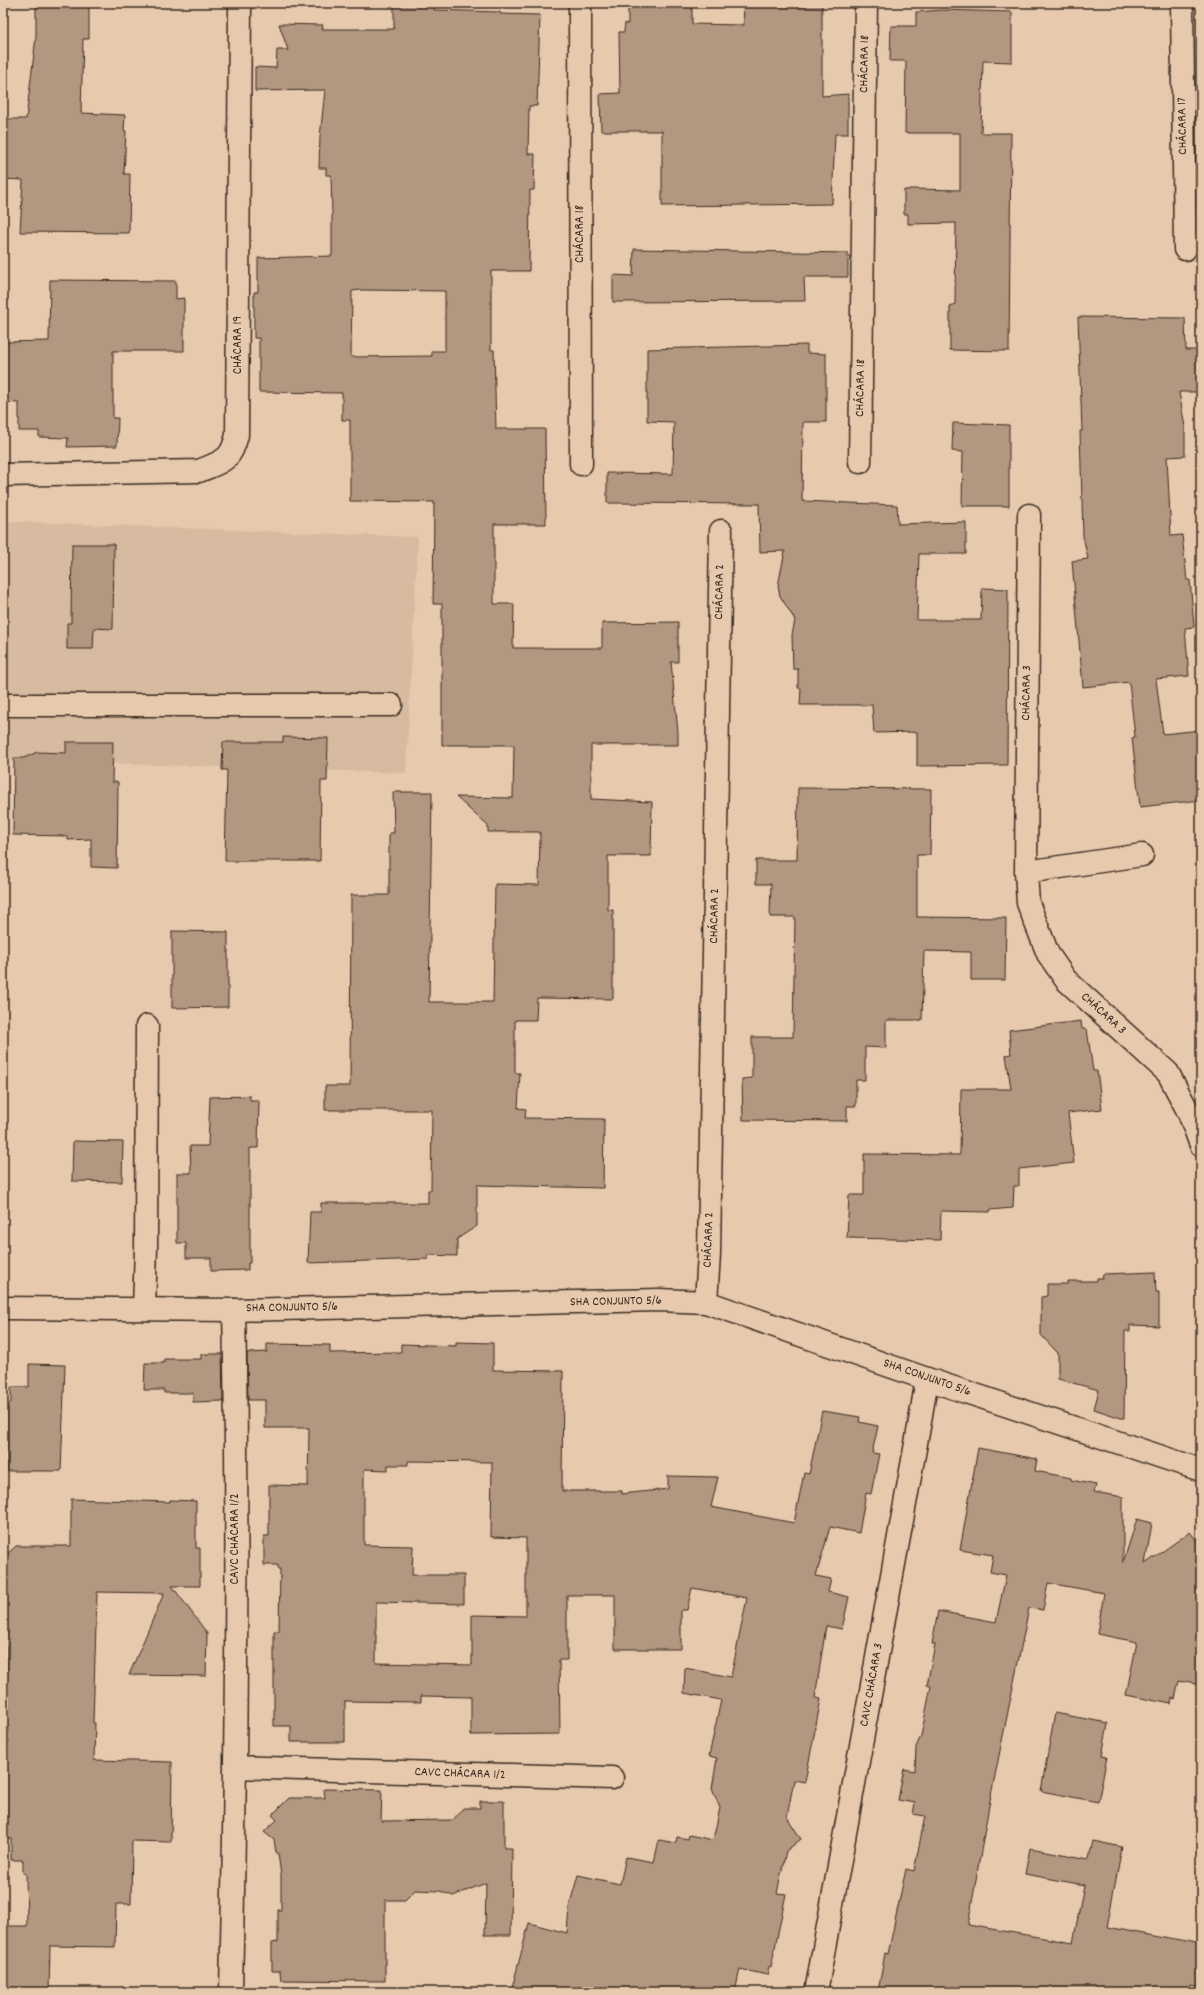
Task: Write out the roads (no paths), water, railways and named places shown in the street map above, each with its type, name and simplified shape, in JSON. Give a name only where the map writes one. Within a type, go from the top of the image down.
[{"type":"street","name":"CHÁCARA 19","points":[[3,475],[199,471],[223,461],[230,456],[237,435],[240,3]]},
{"type":"street","name":"CHÁCARA 18","points":[[580,3],[581,464]]},
{"type":"street","name":"CHÁCARA 18","points":[[860,462],[866,3]]},
{"type":"street","name":"CHÁCARA 17","points":[[1182,3],[1185,249]]},
{"type":"street","name":"CHÁCARA 3","points":[[1029,515],[1026,872],[1028,903],[1048,954],[1066,980],[1168,1073],[1189,1113],[1201,1145]]},
{"type":"street","name":"CHÁCARA 2","points":[[706,1302],[709,1246],[721,531]]},
{"type":"street","points":[[3,705],[391,705]]},
{"type":"street","points":[[1026,872],[1142,855]]},
{"type":"street","points":[[144,1308],[146,1248],[147,1026]]},
{"type":"street","name":"SHA CONJUNTO 5/6","points":[[3,1308],[144,1308],[234,1310],[659,1300],[706,1302],[927,1379],[1201,1470]]},
{"type":"street","name":"CAVC CHÁCARA 1/2","points":[[230,1992],[236,1767],[234,1310]]},
{"type":"street","name":"CAVC CHÁCARA 3","points":[[816,1992],[927,1379]]},
{"type":"street","name":"CAVC CHÁCARA 1/2","points":[[236,1767],[612,1778]]}]
